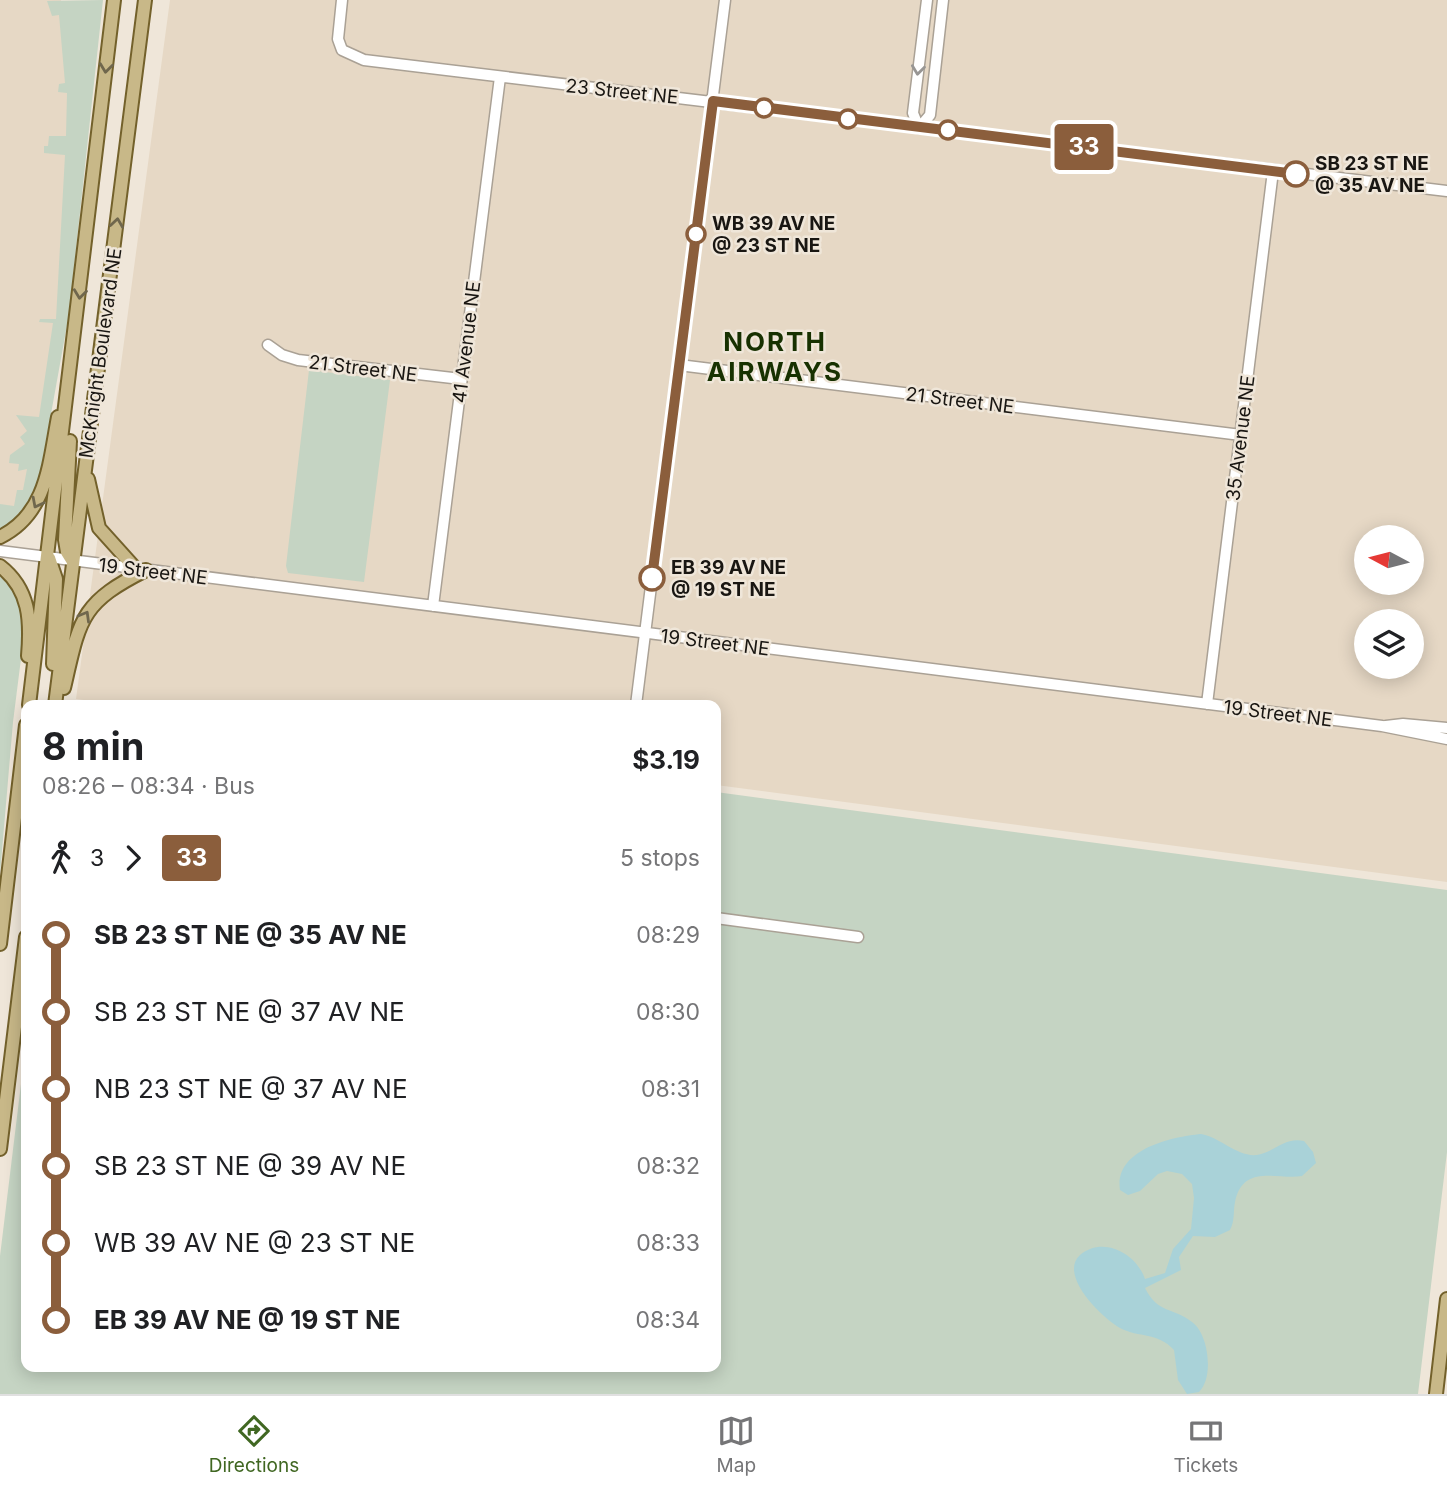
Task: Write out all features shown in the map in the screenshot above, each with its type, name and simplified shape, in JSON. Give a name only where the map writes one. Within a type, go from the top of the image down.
[{"type":"main road","name":"McKnight Boulevard NE","points":[[30,700],[68,405],[114,0]]},
{"type":"main road","name":"McKnight Boulevard NE","points":[[55,700],[145,0]]},
{"type":"main road","points":[[0,537],[22,525],[42,493],[72,366]]},
{"type":"main road","points":[[68,405],[71,443],[65,540],[66,552],[73,561]]},
{"type":"main road","points":[[62,700],[79,626],[86,612],[116,584],[141,569],[99,528],[91,502],[85,461]]},
{"type":"main road","points":[[48,557],[54,566],[56,579],[54,700]]},
{"type":"main road","points":[[0,566],[20,587],[29,616],[24,700]]},
{"type":"main road","points":[[0,944],[21,764]]},
{"type":"main road","points":[[0,1149],[21,978]]},
{"type":"main road","points":[[1436,1394],[1447,1299]]},
{"type":"street","name":"23 Street NE","points":[[342,0],[338,39],[342,50],[364,60],[1447,191]]},
{"type":"street","points":[[637,700],[726,0]]},
{"type":"street","points":[[937,0],[937,50]]},
{"type":"street","points":[[925,4],[913,113],[919,128],[930,115],[943,0]]},
{"type":"street","name":"41 Avenue NE","points":[[433,606],[500,77]]},
{"type":"street","name":"35 Avenue NE","points":[[1208,704],[1273,171]]},
{"type":"street","name":"21 Street NE","points":[[268,345],[282,355],[298,360],[461,379]]},
{"type":"street","name":"21 Street NE","points":[[679,365],[1241,435]]},
{"type":"street","name":"19 Street NE","points":[[0,551],[1382,726],[1447,739]]},
{"type":"street","name":"19 Street NE","points":[[1382,726],[1403,724],[1447,728]]},
{"type":"street","points":[[721,919],[859,937]]},
{"type":"shaded area","points":[[0,0],[61,0],[72,92],[62,287],[43,417],[26,497],[0,520]]},
{"type":"shaded area","points":[[170,0],[1447,0],[1447,882],[721,786],[721,700],[76,699]]},
{"type":"green space","points":[[103,0],[69,314],[38,486],[27,512],[0,532],[0,504],[14,506],[17,490],[23,490],[27,469],[18,471],[19,464],[9,463],[10,455],[25,444],[20,437],[27,431],[16,415],[39,417],[53,323],[39,322],[40,319],[56,319],[65,155],[44,153],[44,146],[48,146],[49,136],[66,136],[67,93],[58,92],[59,84],[65,83],[59,15],[52,16],[47,1]]},
{"type":"green space","points":[[309,370],[390,380],[364,582],[288,573],[286,566]]},
{"type":"green space","points":[[0,574],[18,594],[25,627],[13,722],[0,874]]},
{"type":"green space","points":[[721,793],[1447,890],[1447,1152],[1418,1394],[0,1394],[0,1256],[21,1084],[21,1372],[721,1372]]},
{"type":"water","points":[[1201,1134],[1250,1155],[1263,1153],[1291,1141],[1304,1141],[1313,1152],[1316,1163],[1302,1176],[1262,1176],[1245,1182],[1235,1202],[1230,1230],[1215,1237],[1193,1236],[1179,1257],[1181,1270],[1145,1288],[1155,1302],[1192,1322],[1198,1328],[1206,1346],[1208,1367],[1204,1385],[1199,1392],[1187,1394],[1178,1380],[1174,1350],[1161,1340],[1127,1331],[1112,1323],[1085,1295],[1074,1273],[1075,1263],[1080,1255],[1089,1249],[1109,1247],[1135,1262],[1145,1279],[1165,1273],[1173,1249],[1191,1229],[1194,1198],[1192,1184],[1182,1174],[1167,1171],[1158,1174],[1140,1191],[1128,1195],[1120,1190],[1120,1176],[1135,1155],[1147,1148],[1174,1138]]},
{"type":"bus line","name":"33","points":[[652,578],[713,101],[1296,174]]},
{"type":"place","name":"SB 23 ST NE @ 35 AV NE","points":[[1296,174]]},
{"type":"place","name":"WB 39 AV NE @ 23 ST NE","points":[[696,234]]},
{"type":"place","name":"EB 39 AV NE @ 19 ST NE","points":[[652,578]]},
{"type":"district","name":"NORTH AIRWAYS","points":[[775,357]]}]
